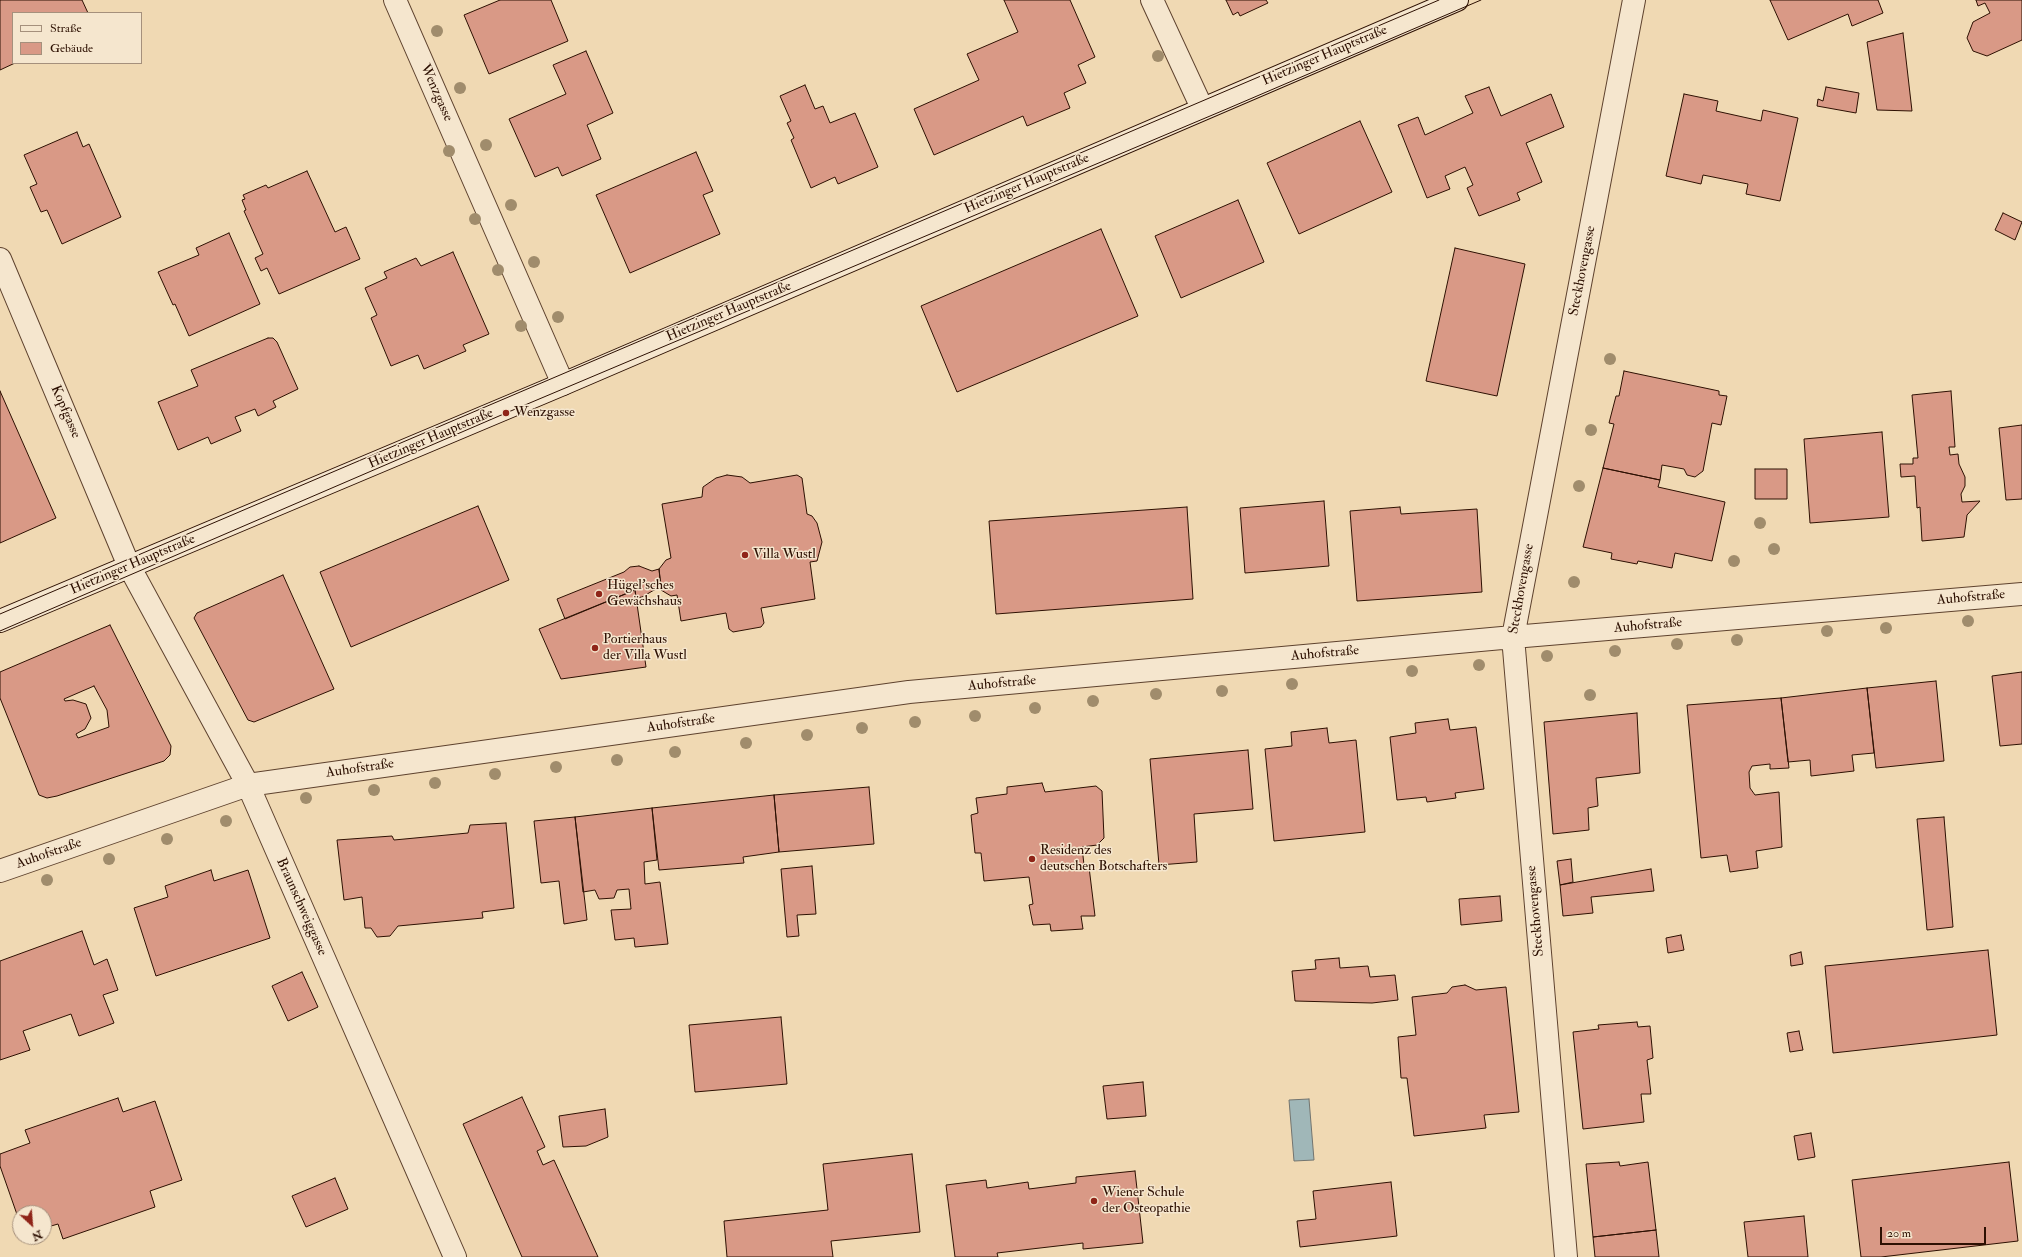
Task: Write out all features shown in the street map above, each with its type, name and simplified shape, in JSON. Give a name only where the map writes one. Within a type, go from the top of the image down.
[{"type":"street","name":"Wenzgasse","points":[[395,0],[563,384]]},
{"type":"street","points":[[1152,0],[1202,108]]},
{"type":"street","name":"Hietzinger Hauptstraße","points":[[0,620],[563,384],[1202,108],[1457,0]]},
{"type":"street","name":"Steckhovengasse","points":[[1566,1257],[1513,637],[1634,0]]},
{"type":"street","name":"Kopfgasse","points":[[0,259],[129,566]]},
{"type":"street","name":"Braunschweiggasse","points":[[129,566],[248,785],[455,1257]]},
{"type":"street","name":"Auhofstraße","points":[[0,871],[248,785],[909,692],[1513,637],[2022,594]]},
{"type":"water","points":[[1309,1099],[1314,1160],[1294,1161],[1289,1100]]},
{"type":"building","points":[[0,0],[82,0],[88,12],[12,12],[13,64],[0,70]]},
{"type":"building","points":[[500,0],[551,0],[568,41],[489,74],[464,15]]},
{"type":"building","points":[[1004,0],[1070,0],[1095,57],[1078,65],[1086,83],[1064,93],[1070,108],[1027,126],[1023,116],[934,155],[914,109],[979,80],[967,54],[1018,32]]},
{"type":"building","points":[[1226,0],[1266,0],[1268,3],[1240,16],[1238,12],[1233,15]]},
{"type":"building","points":[[1770,0],[1878,0],[1883,13],[1852,26],[1848,14],[1788,40]]},
{"type":"building","points":[[1976,0],[2022,0],[2022,40],[1987,56],[1973,51],[1967,38],[1973,22],[1990,13],[1985,3],[1978,6]]},
{"type":"building","points":[[1903,33],[1912,111],[1877,110],[1867,42]]},
{"type":"building","points":[[586,51],[613,113],[587,125],[601,159],[562,176],[558,167],[535,177],[509,119],[566,94],[553,65]]},
{"type":"building","points":[[805,85],[815,109],[823,106],[830,123],[855,113],[878,167],[838,184],[835,177],[811,188],[791,140],[794,138],[787,123],[791,121],[780,96]]},
{"type":"building","points":[[1489,87],[1501,116],[1551,94],[1564,127],[1526,143],[1542,182],[1517,193],[1520,200],[1479,216],[1467,188],[1473,185],[1465,167],[1445,176],[1450,189],[1427,198],[1398,125],[1418,117],[1425,135],[1473,113],[1465,96]]},
{"type":"building","points":[[1826,87],[1859,93],[1856,113],[1817,106],[1818,99],[1823,101]]},
{"type":"building","points":[[1684,94],[1718,101],[1716,111],[1761,121],[1763,110],[1798,118],[1780,201],[1746,194],[1748,184],[1703,175],[1701,184],[1666,176]]},
{"type":"building","points":[[1360,121],[1392,192],[1299,234],[1267,163]]},
{"type":"building","points":[[77,132],[83,147],[89,144],[121,217],[62,244],[47,210],[41,212],[30,187],[37,184],[24,155]]},
{"type":"building","points":[[696,152],[713,191],[703,195],[720,234],[630,273],[596,195]]},
{"type":"building","points":[[307,171],[335,232],[346,227],[360,259],[279,294],[267,268],[261,271],[255,258],[263,254],[244,211],[246,210],[242,200],[245,199],[243,195],[266,185],[268,188]]},
{"type":"building","points":[[1238,200],[1264,262],[1181,298],[1155,236]]},
{"type":"building","points":[[2003,213],[2022,222],[2015,240],[1995,230]]},
{"type":"building","points":[[1101,229],[1138,316],[957,392],[921,306]]},
{"type":"building","points":[[229,233],[260,304],[189,336],[175,304],[173,305],[158,272],[199,255],[196,248]]},
{"type":"building","points":[[1455,248],[1525,264],[1497,396],[1426,381]]},
{"type":"building","points":[[453,252],[489,334],[463,345],[466,351],[424,369],[418,355],[391,366],[371,318],[377,315],[365,288],[387,278],[384,272],[416,258],[421,266]]},
{"type":"building","points":[[268,338],[273,338],[277,342],[298,389],[273,401],[276,407],[258,416],[255,409],[235,417],[241,431],[211,444],[208,437],[178,450],[158,402],[198,386],[191,370]]},
{"type":"building","points":[[1624,371],[1719,391],[1719,395],[1727,396],[1721,425],[1712,423],[1703,471],[1695,477],[1687,475],[1684,469],[1662,465],[1660,480],[1603,468],[1614,424],[1609,423],[1616,396],[1619,396]]},
{"type":"building","points":[[0,391],[56,518],[0,543]]},
{"type":"building","points":[[1951,391],[1955,447],[1949,447],[1950,455],[1958,454],[1959,464],[1965,477],[1965,486],[1961,494],[1962,502],[1980,501],[1967,515],[1964,537],[1922,541],[1920,507],[1917,508],[1915,476],[1901,477],[1900,464],[1913,464],[1913,458],[1918,458],[1912,395]]},
{"type":"building","points":[[2022,425],[2022,499],[2006,500],[1999,428]]},
{"type":"building","points":[[1882,432],[1889,517],[1810,523],[1804,439]]},
{"type":"building","points":[[1603,468],[1660,480],[1658,487],[1725,502],[1712,561],[1675,553],[1672,568],[1638,561],[1637,564],[1611,559],[1612,553],[1583,547]]},
{"type":"building","points":[[1755,469],[1787,469],[1787,499],[1755,499]]},
{"type":"building","name":"Villa Wustl","points":[[727,475],[742,477],[750,483],[797,475],[802,478],[807,514],[812,516],[817,523],[822,542],[817,561],[810,562],[815,599],[761,608],[764,623],[761,627],[733,632],[729,629],[726,613],[681,621],[677,595],[671,596],[661,590],[659,569],[666,560],[671,558],[662,504],[702,497],[703,487],[716,478]]},
{"type":"building","points":[[1324,501],[1329,566],[1245,573],[1240,508]]},
{"type":"building","points":[[478,506],[509,580],[351,647],[320,572]]},
{"type":"building","points":[[1187,507],[1193,599],[996,614],[989,521]]},
{"type":"building","points":[[1400,507],[1401,514],[1477,509],[1482,592],[1357,601],[1350,511]]},
{"type":"building","name":"Hügel'sches Gewächshaus","points":[[639,566],[652,571],[659,569],[661,586],[642,597],[636,598],[635,590],[565,619],[557,599],[624,572],[630,567]]},
{"type":"building","points":[[283,575],[334,689],[254,722],[248,720],[194,618],[197,613]]},
{"type":"building","name":"Portierhaus der Villa Wustl","points":[[635,590],[646,667],[561,679],[539,629]]},
{"type":"building","points":[[110,625],[171,746],[170,755],[164,761],[57,796],[47,798],[39,795],[0,698],[0,672]],"holes":[[[94,686],[107,710],[109,727],[78,738],[76,734],[85,729],[91,718],[86,704],[73,700],[65,701],[64,699]]]},
{"type":"building","points":[[2022,672],[2022,744],[2000,746],[1992,676]]},
{"type":"building","points":[[1936,681],[1944,761],[1876,768],[1867,688]]},
{"type":"building","points":[[1867,688],[1874,753],[1852,755],[1854,771],[1811,776],[1810,760],[1788,762],[1781,698]]},
{"type":"building","points":[[1781,698],[1789,768],[1770,769],[1770,764],[1752,766],[1749,772],[1750,788],[1755,795],[1779,792],[1782,847],[1756,851],[1758,868],[1730,872],[1727,855],[1701,858],[1687,705]]},
{"type":"building","points":[[1637,713],[1640,773],[1596,778],[1598,806],[1588,808],[1589,830],[1553,834],[1544,722]]},
{"type":"building","points":[[1448,719],[1450,730],[1476,727],[1484,789],[1455,793],[1456,798],[1427,802],[1426,797],[1397,800],[1390,737],[1416,733],[1415,723]]},
{"type":"building","points":[[1327,728],[1329,743],[1356,740],[1365,832],[1274,841],[1265,749],[1292,746],[1291,732]]},
{"type":"building","points":[[1248,750],[1253,809],[1194,814],[1197,862],[1159,865],[1150,759]]},
{"type":"building","name":"Residenz des deutschen Botschafters","points":[[1042,783],[1045,792],[1096,786],[1102,791],[1104,838],[1097,845],[1082,847],[1084,865],[1089,867],[1095,916],[1081,916],[1083,929],[1051,931],[1050,924],[1033,925],[1029,905],[1033,904],[1029,877],[984,881],[981,853],[975,853],[971,815],[978,813],[976,798],[1007,794],[1007,787]]},
{"type":"building","points":[[869,787],[874,844],[779,852],[774,795]]},
{"type":"building","points":[[774,795],[779,852],[743,857],[744,863],[659,870],[652,808]]},
{"type":"building","points":[[652,808],[657,860],[644,862],[645,884],[660,882],[668,944],[635,947],[634,938],[615,940],[611,910],[631,909],[629,889],[617,890],[614,898],[599,899],[595,890],[583,892],[575,817]]},
{"type":"building","points":[[575,817],[587,920],[564,924],[559,881],[541,883],[534,821]]},
{"type":"building","points":[[1944,817],[1953,927],[1927,930],[1917,819]]},
{"type":"building","points":[[506,823],[514,908],[482,912],[483,918],[398,926],[390,936],[377,937],[371,928],[365,928],[362,897],[344,900],[337,840],[392,836],[394,840],[468,833],[470,825]]},
{"type":"building","points":[[1571,859],[1573,882],[1560,885],[1557,861]]},
{"type":"building","points":[[812,866],[816,914],[797,915],[799,936],[787,937],[781,869]]},
{"type":"building","points":[[1651,869],[1654,891],[1591,897],[1593,913],[1563,916],[1560,885]]},
{"type":"building","points":[[211,870],[214,881],[248,870],[270,938],[156,976],[134,908],[168,897],[165,886]]},
{"type":"building","points":[[1500,896],[1502,921],[1461,925],[1459,899]]},
{"type":"building","points":[[82,931],[94,965],[107,959],[118,990],[103,995],[114,1023],[79,1036],[71,1014],[23,1031],[30,1050],[0,1060],[0,961]]},
{"type":"building","points":[[1681,935],[1684,950],[1668,953],[1666,938]]},
{"type":"building","points":[[1988,950],[1997,1035],[1833,1053],[1825,966]]},
{"type":"building","points":[[1801,952],[1803,964],[1791,966],[1790,955]]},
{"type":"building","points":[[1339,958],[1340,968],[1368,966],[1370,977],[1395,975],[1398,1000],[1372,1003],[1295,1001],[1292,971],[1316,969],[1315,960]]},
{"type":"building","points":[[302,972],[318,1007],[288,1021],[272,986]]},
{"type":"building","points":[[1465,985],[1476,990],[1506,987],[1519,1112],[1484,1115],[1486,1128],[1414,1136],[1407,1078],[1401,1078],[1398,1037],[1416,1035],[1412,997],[1447,993],[1452,987]]},
{"type":"building","points":[[781,1017],[787,1084],[695,1092],[689,1025]]},
{"type":"building","points":[[1637,1022],[1638,1027],[1650,1026],[1653,1058],[1647,1060],[1651,1094],[1641,1094],[1644,1122],[1583,1129],[1573,1032],[1599,1029],[1598,1025]]},
{"type":"building","points":[[1799,1031],[1803,1050],[1790,1052],[1787,1033]]},
{"type":"building","points":[[1143,1082],[1146,1116],[1107,1119],[1103,1086]]},
{"type":"building","points":[[522,1097],[545,1147],[537,1151],[543,1165],[554,1160],[598,1257],[522,1257],[463,1124]]},
{"type":"building","points":[[118,1098],[123,1112],[155,1101],[182,1180],[150,1191],[155,1207],[63,1239],[58,1224],[52,1226],[52,1205],[14,1205],[0,1166],[0,1154],[30,1143],[25,1130]]},
{"type":"building","points":[[605,1109],[608,1137],[586,1146],[563,1147],[559,1116]]},
{"type":"building","points":[[1811,1133],[1815,1157],[1798,1160],[1794,1136]]},
{"type":"building","points":[[912,1154],[920,1232],[831,1241],[833,1257],[727,1257],[724,1221],[828,1210],[823,1164]]},
{"type":"building","points":[[1619,1162],[1620,1166],[1648,1162],[1656,1230],[1593,1237],[1586,1164]]},
{"type":"building","points":[[2009,1162],[2018,1241],[1881,1257],[1861,1257],[1852,1180]]},
{"type":"building","points":[[1135,1171],[1143,1243],[1083,1249],[1083,1243],[997,1253],[998,1257],[955,1257],[946,1185],[986,1180],[987,1188],[1028,1182],[1029,1189],[1076,1183],[1076,1177]]},
{"type":"building","points":[[335,1178],[348,1209],[306,1227],[292,1196]]},
{"type":"building","points":[[1391,1182],[1397,1236],[1300,1247],[1297,1221],[1316,1219],[1313,1191]]},
{"type":"building","points":[[1804,1216],[1808,1257],[1748,1257],[1744,1222]]},
{"type":"building","points":[[1656,1230],[1659,1257],[1595,1257],[1593,1237]]},
{"type":"tram line","points":[[0,614],[1439,0]]},
{"type":"tram line","points":[[0,631],[506,413],[1481,0]]},
{"type":"place","name":"Wenzgasse","points":[[506,413]]},
{"type":"place","name":"Villa Wustl","points":[[745,555]]},
{"type":"place","name":"Hügel'sches Gewächshaus","points":[[599,594]]},
{"type":"place","name":"Portierhaus der Villa Wustl","points":[[595,648]]},
{"type":"place","name":"Residenz des deutschen Botschafters","points":[[1032,859]]},
{"type":"place","name":"Wiener Schule der Osteopathie","points":[[1094,1201]]}]
